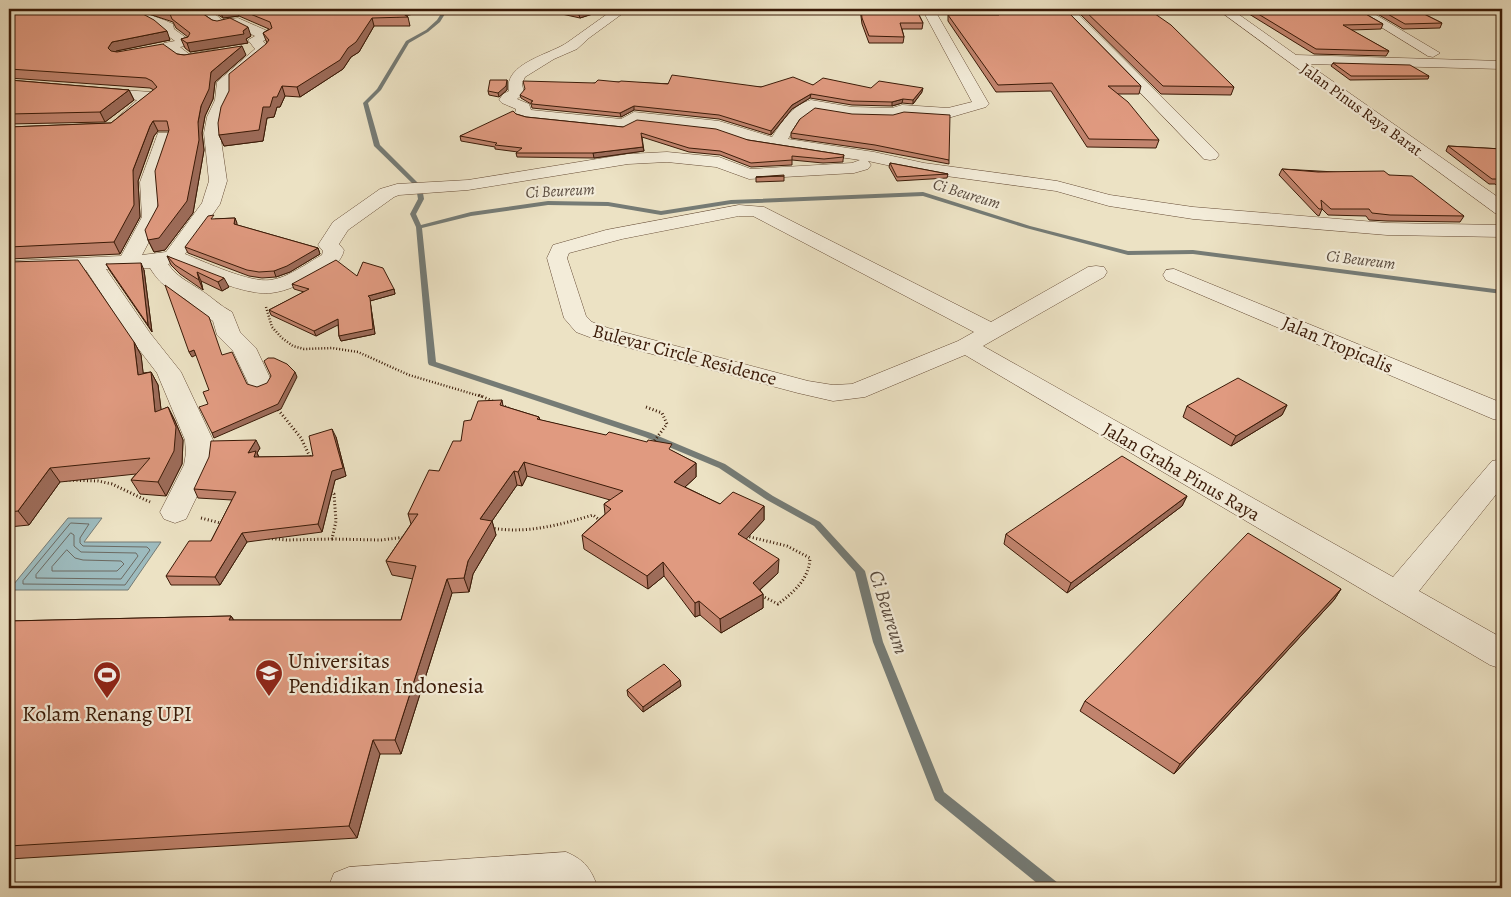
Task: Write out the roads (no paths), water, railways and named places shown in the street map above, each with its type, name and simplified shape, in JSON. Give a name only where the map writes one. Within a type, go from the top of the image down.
[{"type":"street","points":[[98,9],[150,18],[169,27]]},
{"type":"street","points":[[164,259],[211,204],[218,181],[212,133],[214,117],[223,100],[224,82],[255,40],[267,35],[234,21],[220,24],[212,19],[213,17],[196,9]]},
{"type":"street","points":[[612,9],[620,11],[584,35],[572,46],[549,56],[519,74],[515,84],[518,93],[508,97],[507,100],[524,107],[523,113],[527,114],[624,124],[634,117],[719,126],[754,138],[777,143],[924,168],[1057,186],[1109,200],[1193,213],[1386,229],[1502,231]]},
{"type":"street","points":[[777,143],[792,119],[811,105],[852,112],[894,113],[902,110],[948,113],[982,104],[928,9]]},
{"type":"street","points":[[1066,9],[1210,155]]},
{"type":"street","points":[[1358,9],[1432,53]]},
{"type":"street","name":"Jalan Pinus Raya Barat","points":[[1222,10],[1502,209]]},
{"type":"street","points":[[212,19],[165,28],[185,42],[164,47],[187,59],[248,51]]},
{"type":"street","points":[[1293,59],[1499,66]]},
{"type":"street","points":[[113,93],[133,83]]},
{"type":"street","points":[[85,91],[150,95],[151,97],[112,128]]},
{"type":"street","points":[[128,262],[152,217],[149,182],[164,137]]},
{"type":"street","points":[[924,168],[926,150]]},
{"type":"street","points":[[9,267],[164,259],[269,287],[332,258],[334,250],[328,245],[340,226],[387,193],[398,190],[468,185],[628,159],[696,158],[719,162],[749,174],[854,168],[874,158]]},
{"type":"street","name":"Bulevar Circle Residence","points":[[993,332],[757,211],[736,211],[619,234],[570,245],[560,249],[557,254],[575,318],[584,327],[600,333],[833,394],[856,392],[966,346],[993,332],[1096,272]]},
{"type":"street","points":[[1477,230],[1502,240]]},
{"type":"street","points":[[164,259],[174,284],[193,294],[211,310],[224,317],[229,335],[244,348],[259,382]]},
{"type":"street","points":[[92,264],[142,338],[170,372],[199,440],[200,453],[198,465],[174,512]]},
{"type":"street","name":"Jalan Tropicalis","points":[[1174,276],[1502,413]]},
{"type":"street","name":"Jalan Graha Pinus Raya","points":[[966,346],[1502,654]]},
{"type":"street","points":[[1398,595],[1502,468]]},
{"type":"street","points":[[349,888],[566,873],[577,888]]},
{"type":"water","points":[[68,518],[102,518],[84,542],[161,542],[128,590],[9,590]]},
{"type":"waterway","name":"Ci Beureum","points":[[419,227],[413,214],[421,199],[419,187],[377,146],[365,103],[379,90],[407,42],[427,31],[439,21],[446,9]]},
{"type":"waterway","name":"Ci Beureum","points":[[419,227],[471,214],[548,203],[608,204],[661,213],[731,202],[923,194],[1028,227],[1128,253],[1193,252],[1502,292]]},
{"type":"waterway","name":"Ci Beureum","points":[[419,227],[432,363],[648,435],[722,466],[770,498],[817,524],[860,571],[878,642],[939,796],[1053,888]]},
{"type":"place","name":"Universitas Pendidikan Indonesia","points":[[269,697]]},
{"type":"place","name":"Kolam Renang UPI","points":[[107,699]]}]
